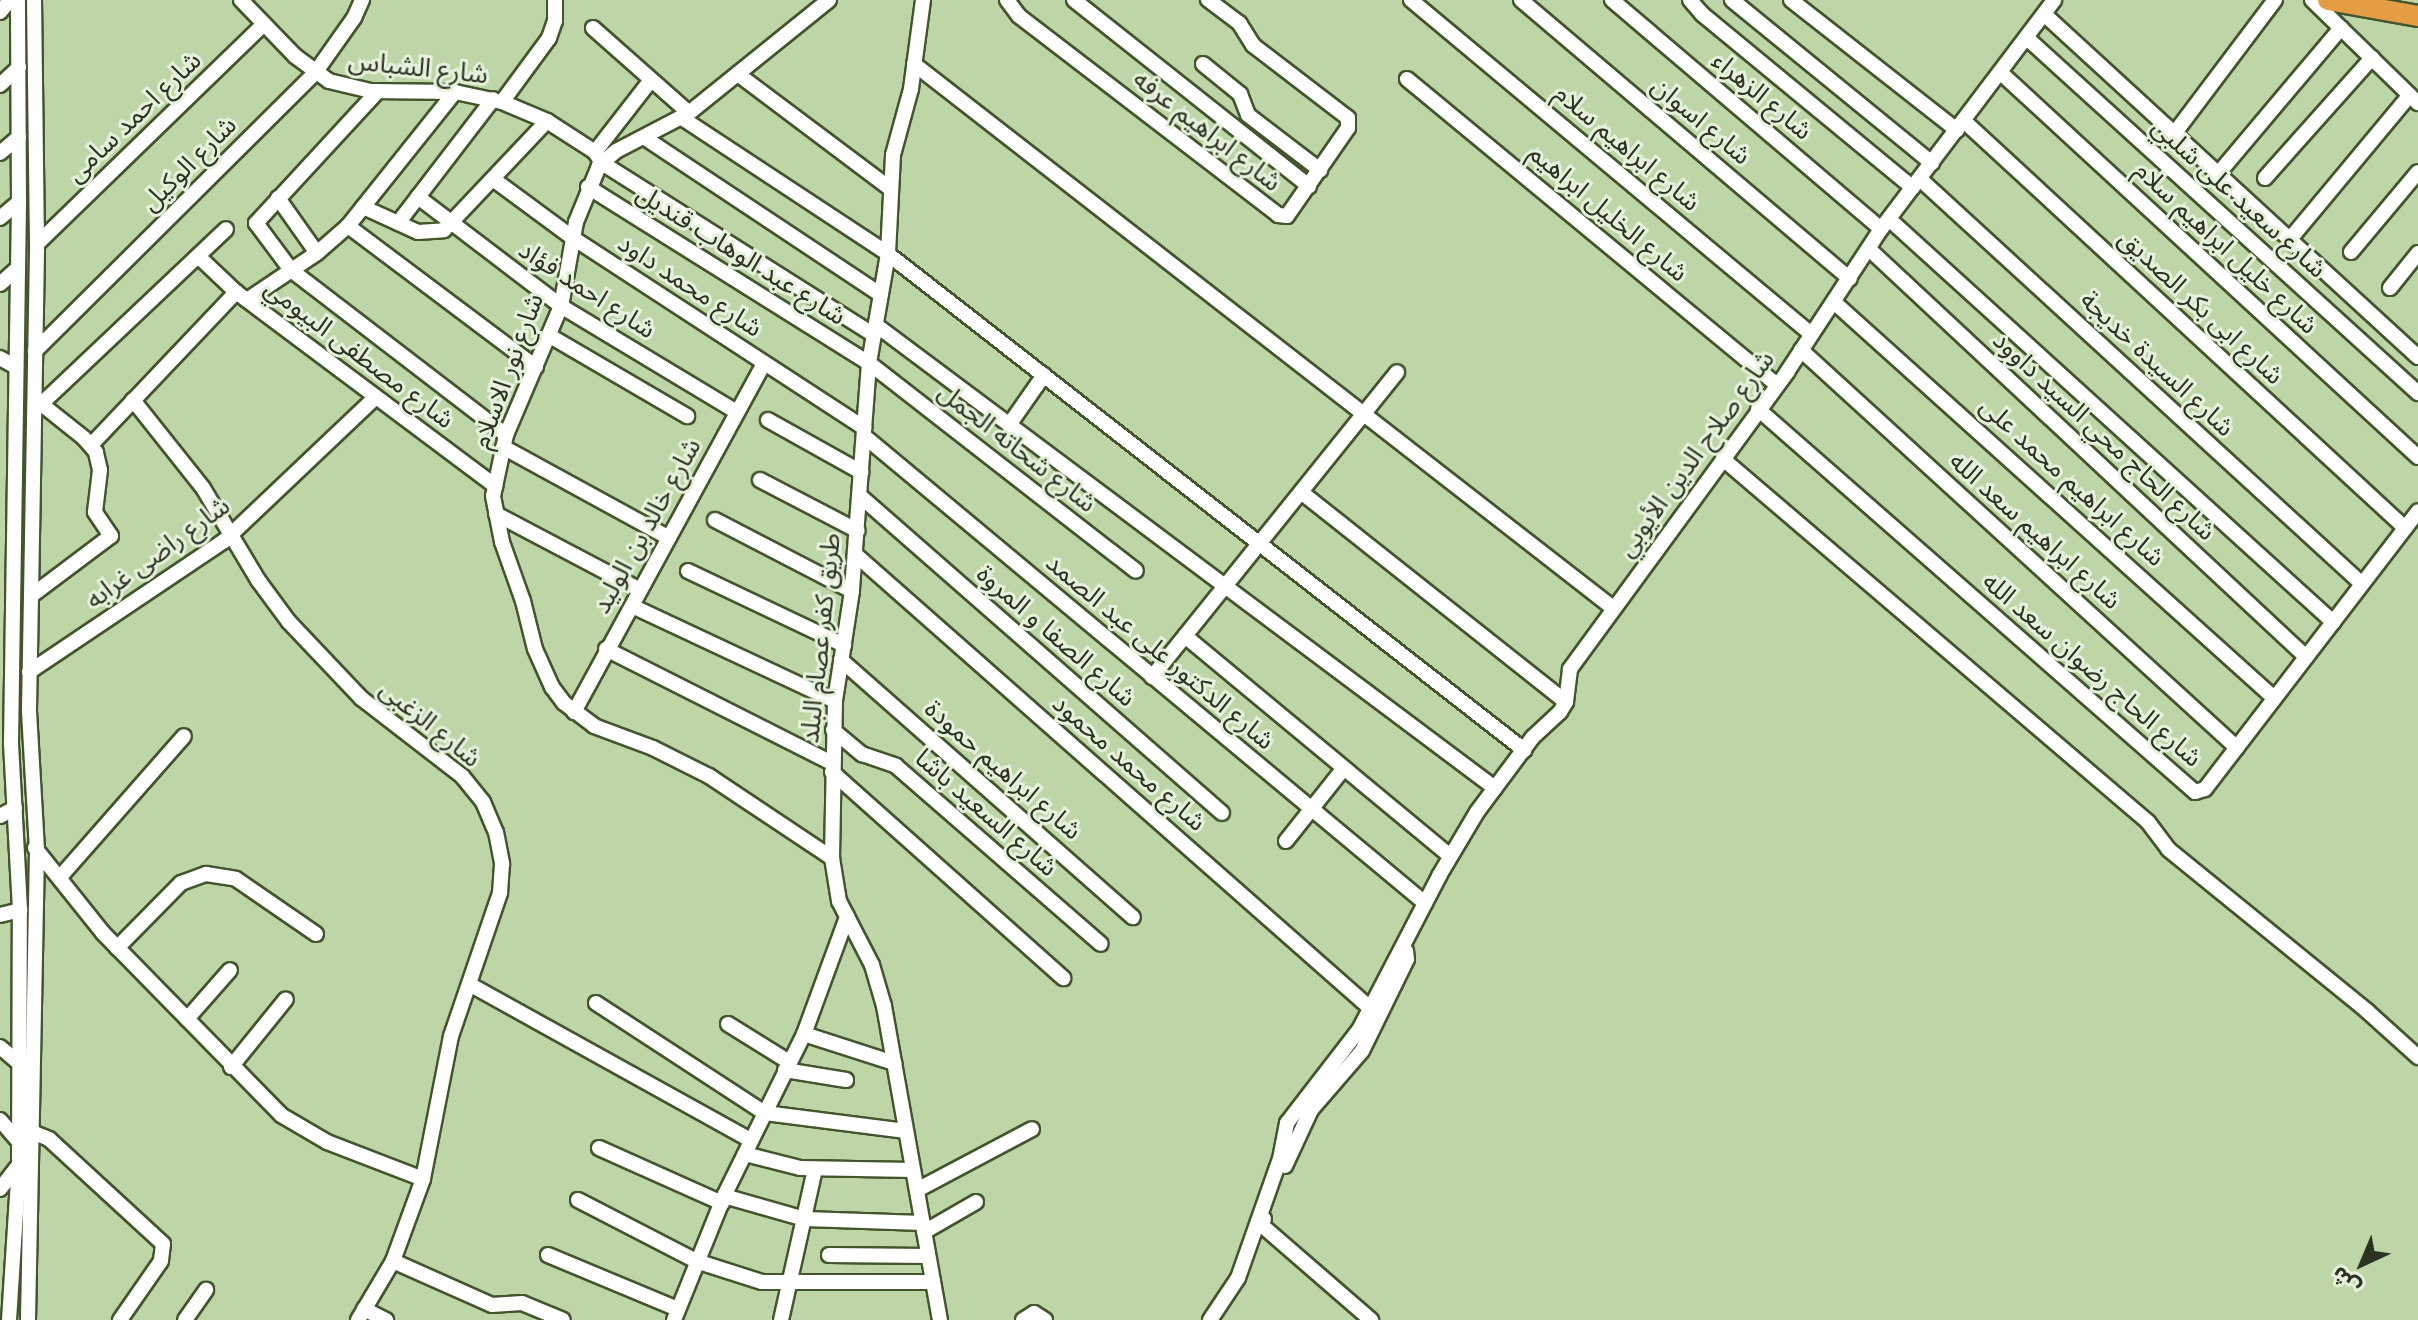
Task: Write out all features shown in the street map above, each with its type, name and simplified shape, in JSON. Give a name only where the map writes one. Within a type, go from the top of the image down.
[{"type":"highway","points":[[2328,0],[2418,16]]},
{"type":"street","points":[[0,12],[10,0]]},
{"type":"street","points":[[18,0],[18,268],[6,746],[15,808],[20,910],[18,1062],[28,1320]]},
{"type":"street","points":[[9,1320],[23,1134],[37,850],[29,710],[36,403],[34,0]]},
{"type":"street","name":"شارع الشباس","points":[[241,0],[315,73],[350,88],[455,92],[498,100],[547,121],[598,158],[875,330],[1009,425],[1495,788]]},
{"type":"street","name":"شارع الوكيل","points":[[35,351],[315,73],[350,24],[362,0]]},
{"type":"street","points":[[398,223],[549,38],[555,21],[555,0]]},
{"type":"street","name":"شارع نور الاسلام","points":[[829,0],[739,75],[685,115],[645,138],[598,158],[573,238],[561,306],[504,441],[495,486],[496,514],[542,668],[552,687],[574,712],[594,726],[653,748],[709,776],[832,858]]},
{"type":"street","name":"طريق كفر عصام البلد","points":[[923,0],[914,64],[893,155],[888,254],[869,363],[856,555],[835,701],[832,858],[835,886],[879,985],[940,1320]]},
{"type":"street","name":"شارع ابراهيم عرفه","points":[[1007,0],[1019,16],[1278,215],[1290,214],[1348,128],[1345,115],[1253,45],[1239,23],[1208,0]]},
{"type":"street","points":[[1074,0],[1309,186]]},
{"type":"street","name":"شارع ابراهيم سلام","points":[[1411,0],[1811,334]]},
{"type":"street","name":"شارع اسوان","points":[[1521,0],[1850,279]]},
{"type":"street","name":"شارع الزهراء","points":[[1612,0],[1885,224],[2333,622]]},
{"type":"street","name":"شارع السيدة خديجة","points":[[1690,0],[1702,14],[1916,183],[2362,584]]},
{"type":"street","points":[[1732,0],[1932,163]]},
{"type":"street","name":"شارع ابى بكر الصديق","points":[[1791,0],[1961,126],[2405,528]]},
{"type":"street","name":"شارع صلاح الدين الأيوبي","points":[[1210,1320],[1234,1286],[1280,1159],[1287,1123],[1350,1042],[1450,856],[1495,788],[1566,702],[1570,669],[1613,608],[1777,385],[1835,303],[1885,224],[2028,39],[2054,0]]},
{"type":"street","points":[[2174,134],[2275,0]]},
{"type":"street","points":[[2290,239],[2414,99],[2312,0]]},
{"type":"street","points":[[2045,15],[2418,357]]},
{"type":"street","name":"شارع احمد سامى","points":[[37,244],[264,24]]},
{"type":"street","points":[[593,28],[685,115],[888,254],[1524,750]]},
{"type":"street","points":[[2218,174],[2341,28]]},
{"type":"street","name":"شارع سعيد على شلبي","points":[[2028,39],[2418,393]]},
{"type":"street","points":[[2265,178],[2372,58]]},
{"type":"street","points":[[914,64],[1362,416],[1613,608]]},
{"type":"street","points":[[1203,64],[1240,94],[1248,115],[1320,170]]},
{"type":"street","points":[[0,85],[19,67]]},
{"type":"street","name":"شارع خليل ابراهيم سلام","points":[[2001,73],[2418,457]]},
{"type":"street","points":[[739,75],[891,189]]},
{"type":"street","name":"شارع الخليل ابراهيم","points":[[1407,79],[1777,385]]},
{"type":"street","points":[[598,158],[651,80]]},
{"type":"street","points":[[378,91],[256,223],[291,270],[504,441],[669,538]]},
{"type":"street","points":[[91,445],[241,296],[317,253],[348,226],[455,92]]},
{"type":"street","points":[[363,207],[398,223],[436,233],[451,224],[547,121]]},
{"type":"street","points":[[0,153],[19,137]]},
{"type":"street","points":[[645,138],[881,295]]},
{"type":"street","points":[[2351,252],[2418,172]]},
{"type":"street","name":"شارع محمد داود","points":[[493,179],[573,238],[864,432]]},
{"type":"street","name":"شارع عبد الوهاب قنديل","points":[[588,187],[869,363]]},
{"type":"street","name":"شارع احمد فؤاد","points":[[418,197],[561,306],[737,412]]},
{"type":"street","points":[[278,198],[317,253]]},
{"type":"street","points":[[0,218],[19,202]]},
{"type":"street","points":[[348,226],[536,367]]},
{"type":"street","points":[[36,403],[226,229]]},
{"type":"street","name":"شارع الحاج محي السيد داوود","points":[[1869,249],[2306,657]]},
{"type":"street","points":[[2390,288],[2418,253]]},
{"type":"street","name":"شارع مصطفى البيومي","points":[[198,256],[241,296],[495,486]]},
{"type":"street","points":[[0,284],[18,268]]},
{"type":"street","name":"شارع ابراهيم محمد على","points":[[1835,303],[2274,698]]},
{"type":"street","points":[[550,336],[687,416]]},
{"type":"street","name":"شارع ابراهيم سعد الله","points":[[1801,350],[2237,748]]},
{"type":"street","points":[[0,358],[16,367]]},
{"type":"street","name":"شارع خالد بن الوليد","points":[[574,712],[764,363]]},
{"type":"street","name":"شارع شحاته الجمل","points":[[869,363],[1136,571]]},
{"type":"street","points":[[1152,677],[1397,372]]},
{"type":"street","points":[[1009,425],[1044,375]]},
{"type":"street","points":[[15,395],[36,403],[91,445],[100,470],[95,512],[111,536],[31,596]]},
{"type":"street","name":"شارع راضى غرابه","points":[[29,672],[231,536],[376,397]]},
{"type":"street","name":"شارع الزغبى","points":[[133,400],[203,488],[281,612],[323,662],[386,720],[445,761],[483,802],[496,832],[500,893],[447,1052],[423,1179],[393,1261],[361,1314]]},
{"type":"street","name":"شارع الحاج رضوان سعد الله","points":[[1758,409],[2195,792],[2205,789],[2418,511]]},
{"type":"street","points":[[768,420],[861,472]]},
{"type":"street","name":"شارع الدكتور على عبد الصمد","points":[[864,432],[1152,677],[1425,903]]},
{"type":"street","points":[[1723,459],[2148,822],[2168,849],[2367,1011],[2418,1057]]},
{"type":"street","points":[[760,480],[858,531]]},
{"type":"street","points":[[1301,492],[1566,702]]},
{"type":"street","name":"شارع الصفا و المروة","points":[[860,496],[1222,813]]},
{"type":"street","points":[[496,514],[640,590]]},
{"type":"street","points":[[715,520],[852,591]]},
{"type":"street","name":"شارع محمد محمود","points":[[856,555],[1370,1008]]},
{"type":"street","name":"شارع ابراهيم حمودة","points":[[688,571],[843,653],[1133,917]]},
{"type":"street","points":[[632,606],[835,701]]},
{"type":"street","points":[[1185,636],[1450,856]]},
{"type":"street","points":[[606,649],[832,767],[1063,978]]},
{"type":"street","points":[[6,711],[29,710]]},
{"type":"street","name":"شارع السعيد باشا","points":[[833,730],[862,754],[896,766],[1101,944]]},
{"type":"street","points":[[61,876],[184,736]]},
{"type":"street","points":[[1286,841],[1344,768]]},
{"type":"street","points":[[0,816],[15,808]]},
{"type":"street","points":[[16,827],[61,876],[117,948],[231,1067],[299,1128],[423,1179]]},
{"type":"street","points":[[117,948],[181,883],[206,874],[236,879],[316,934]]},
{"type":"street","points":[[0,915],[20,910]]},
{"type":"street","points":[[548,1255],[676,1314],[723,1200],[804,1034],[847,917]]},
{"type":"street","name":"شارع صلاح الدين الأيوبي","points":[[1258,1222],[1266,1215],[1305,1120],[1362,1051],[1407,959],[1403,948]]},
{"type":"street","points":[[187,1019],[230,970]]},
{"type":"street","points":[[469,984],[748,1147],[815,1169],[913,1170]]},
{"type":"street","points":[[231,1067],[286,999]]},
{"type":"street","points":[[596,1003],[765,1113],[906,1131]]},
{"type":"street","points":[[728,1024],[787,1066],[846,1080]]},
{"type":"street","points":[[804,1034],[894,1063]]},
{"type":"street","points":[[0,1047],[18,1062]]},
{"type":"street","points":[[0,1120],[23,1134],[49,1139],[163,1244],[161,1261],[120,1320]]},
{"type":"street","points":[[917,1190],[1032,1129]]},
{"type":"street","points":[[599,1148],[723,1200],[805,1219],[923,1228],[976,1202]]},
{"type":"street","points":[[0,1189],[19,1165]]},
{"type":"street","points":[[781,1320],[815,1169]]},
{"type":"street","points":[[578,1200],[696,1261],[762,1282],[933,1282]]},
{"type":"street","points":[[1258,1222],[1371,1320]]},
{"type":"street","points":[[829,1255],[928,1256]]},
{"type":"street","points":[[393,1261],[492,1305],[522,1303],[563,1320]]},
{"type":"street","points":[[185,1320],[206,1290]]},
{"type":"street","points":[[1023,1320],[1034,1313],[1045,1320]]},
{"type":"street","points":[[361,1314],[386,1320]]}]
